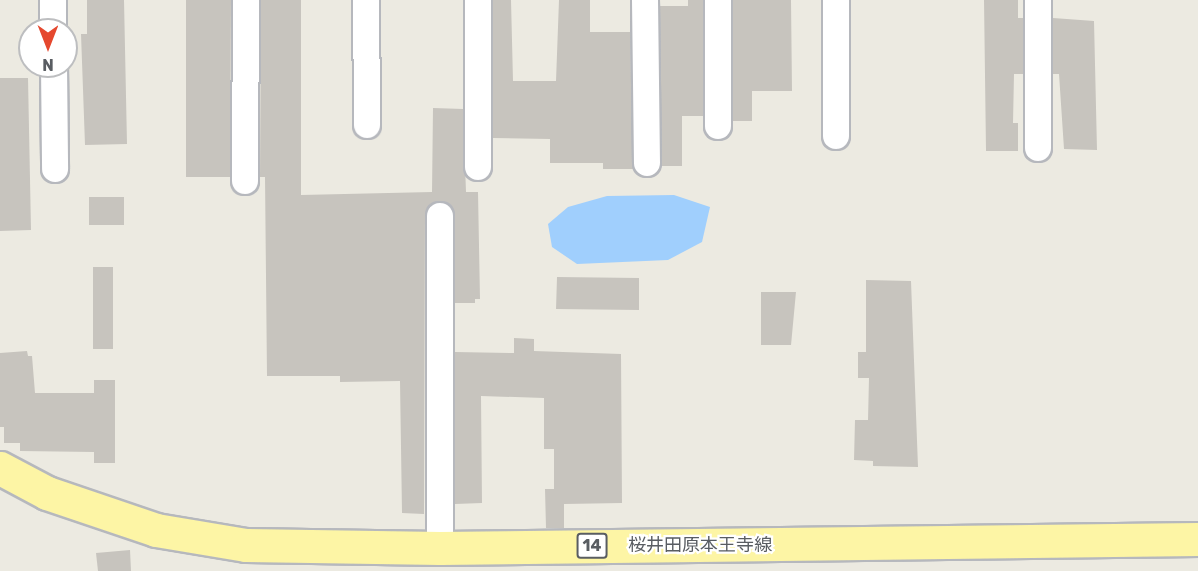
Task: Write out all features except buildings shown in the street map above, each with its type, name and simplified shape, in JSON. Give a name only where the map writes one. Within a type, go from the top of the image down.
[{"type":"main road","name":"桜井田原本王寺線","points":[[0,468],[47,494],[156,530],[246,545],[440,548],[1198,539]]},
{"type":"street","points":[[53,0],[53,18]]},
{"type":"street","points":[[245,181],[246,0]]},
{"type":"street","points":[[366,0],[367,125]]},
{"type":"street","points":[[478,0],[478,167]]},
{"type":"street","points":[[645,0],[647,163]]},
{"type":"street","points":[[718,0],[718,126]]},
{"type":"street","points":[[836,0],[837,136]]},
{"type":"street","points":[[1038,0],[1038,148]]},
{"type":"street","points":[[54,78],[55,169]]},
{"type":"street","points":[[440,216],[440,548]]},
{"type":"water","points":[[674,195],[710,207],[702,242],[668,260],[577,264],[552,247],[548,224],[568,207],[607,196]]}]
